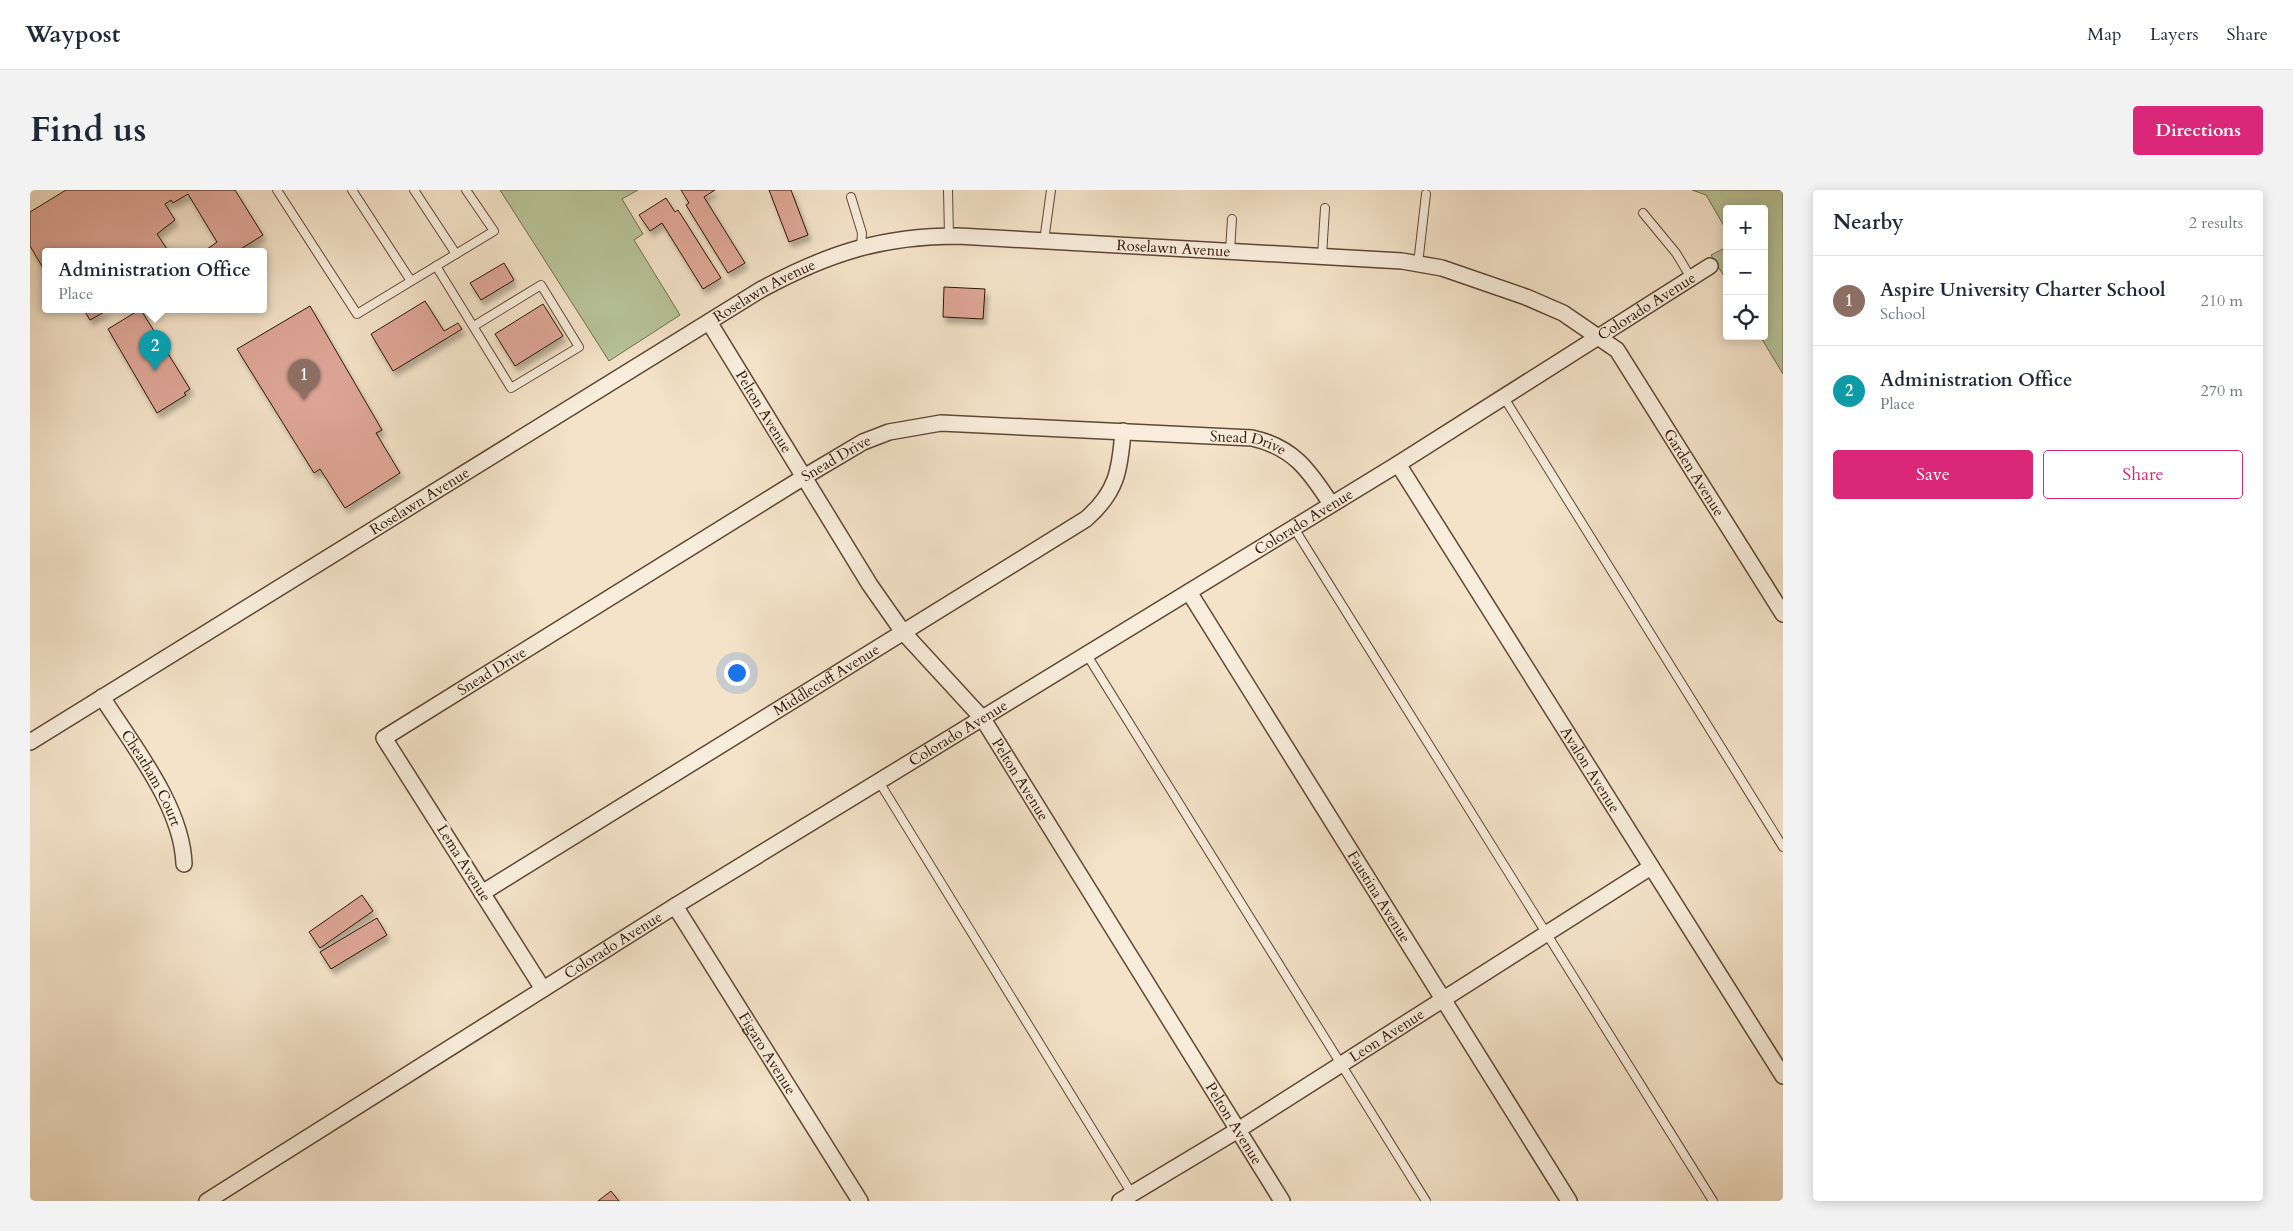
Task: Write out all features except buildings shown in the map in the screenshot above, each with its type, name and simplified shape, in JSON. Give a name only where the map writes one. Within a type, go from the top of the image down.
[{"type":"street","name":"Roselawn Avenue","points":[[30,742],[444,484],[796,270],[862,246],[923,236],[949,236],[1322,256],[1418,264],[1442,268],[1526,297],[1562,313],[1599,337]]},
{"type":"street","name":"Colorado Avenue","points":[[207,1201],[878,780],[983,719],[1398,464],[1502,396],[1710,266]]},
{"type":"street","name":"Pelton Avenue","points":[[709,322],[870,584],[903,632],[983,719],[1282,1201]]},
{"type":"street","name":"Garden Avenue","points":[[1599,337],[1617,350],[1783,614]]},
{"type":"street","name":"Snead Drive","points":[[384,738],[804,476],[863,442],[889,432],[917,426],[965,422],[1252,438],[1270,442],[1296,458],[1319,485],[1331,504]]},
{"type":"street","name":"Middlecoff Avenue","points":[[482,893],[1086,519],[1108,496],[1118,474],[1121,465],[1123,431]]},
{"type":"street","name":"Avalon Avenue","points":[[1398,464],[1783,1076]]},
{"type":"street","name":"Faustina Avenue","points":[[1189,592],[1569,1201]]},
{"type":"street","name":"Cheatham Court","points":[[102,697],[169,804],[178,827],[184,864]]},
{"type":"street","name":"Lema Avenue","points":[[384,738],[543,989]]},
{"type":"street","name":"Leon Avenue","points":[[1126,1197],[1238,1130],[1651,867]]},
{"type":"street","name":"Figaro Avenue","points":[[675,906],[860,1201]]},
{"type":"lane","points":[[277,190],[358,314],[494,231],[466,190]]},
{"type":"lane","points":[[352,190],[411,281]]},
{"type":"lane","points":[[414,190],[456,254]]},
{"type":"lane","points":[[948,190],[949,236]]},
{"type":"lane","points":[[1044,241],[1051,190]]},
{"type":"lane","points":[[1418,264],[1426,194]]},
{"type":"lane","points":[[850,197],[862,233],[862,246]]},
{"type":"lane","points":[[1322,256],[1326,208]]},
{"type":"lane","points":[[1643,213],[1676,253],[1691,278]]},
{"type":"lane","points":[[1230,251],[1232,219]]},
{"type":"lane","points":[[436,266],[511,388],[579,347],[541,284],[474,326]]},
{"type":"lane","points":[[1502,396],[1783,847]]},
{"type":"lane","points":[[1294,528],[1713,1201]]},
{"type":"lane","points":[[1087,655],[1426,1201]]},
{"type":"lane","points":[[878,780],[1126,1197]]},
{"type":"green space","points":[[500,190],[638,190],[622,199],[643,234],[634,240],[680,315],[609,361]]},
{"type":"green space","points":[[1692,190],[1783,190],[1783,374],[1762,340],[1768,340],[1768,205],[1723,205],[1723,224],[1706,195]]},
{"type":"green space","points":[[1723,249],[1723,274],[1711,255]]},
{"type":"place","name":"Administration Office","points":[[155,371]]},
{"type":"place","name":"Aspire University Charter School","points":[[304,400]]}]
